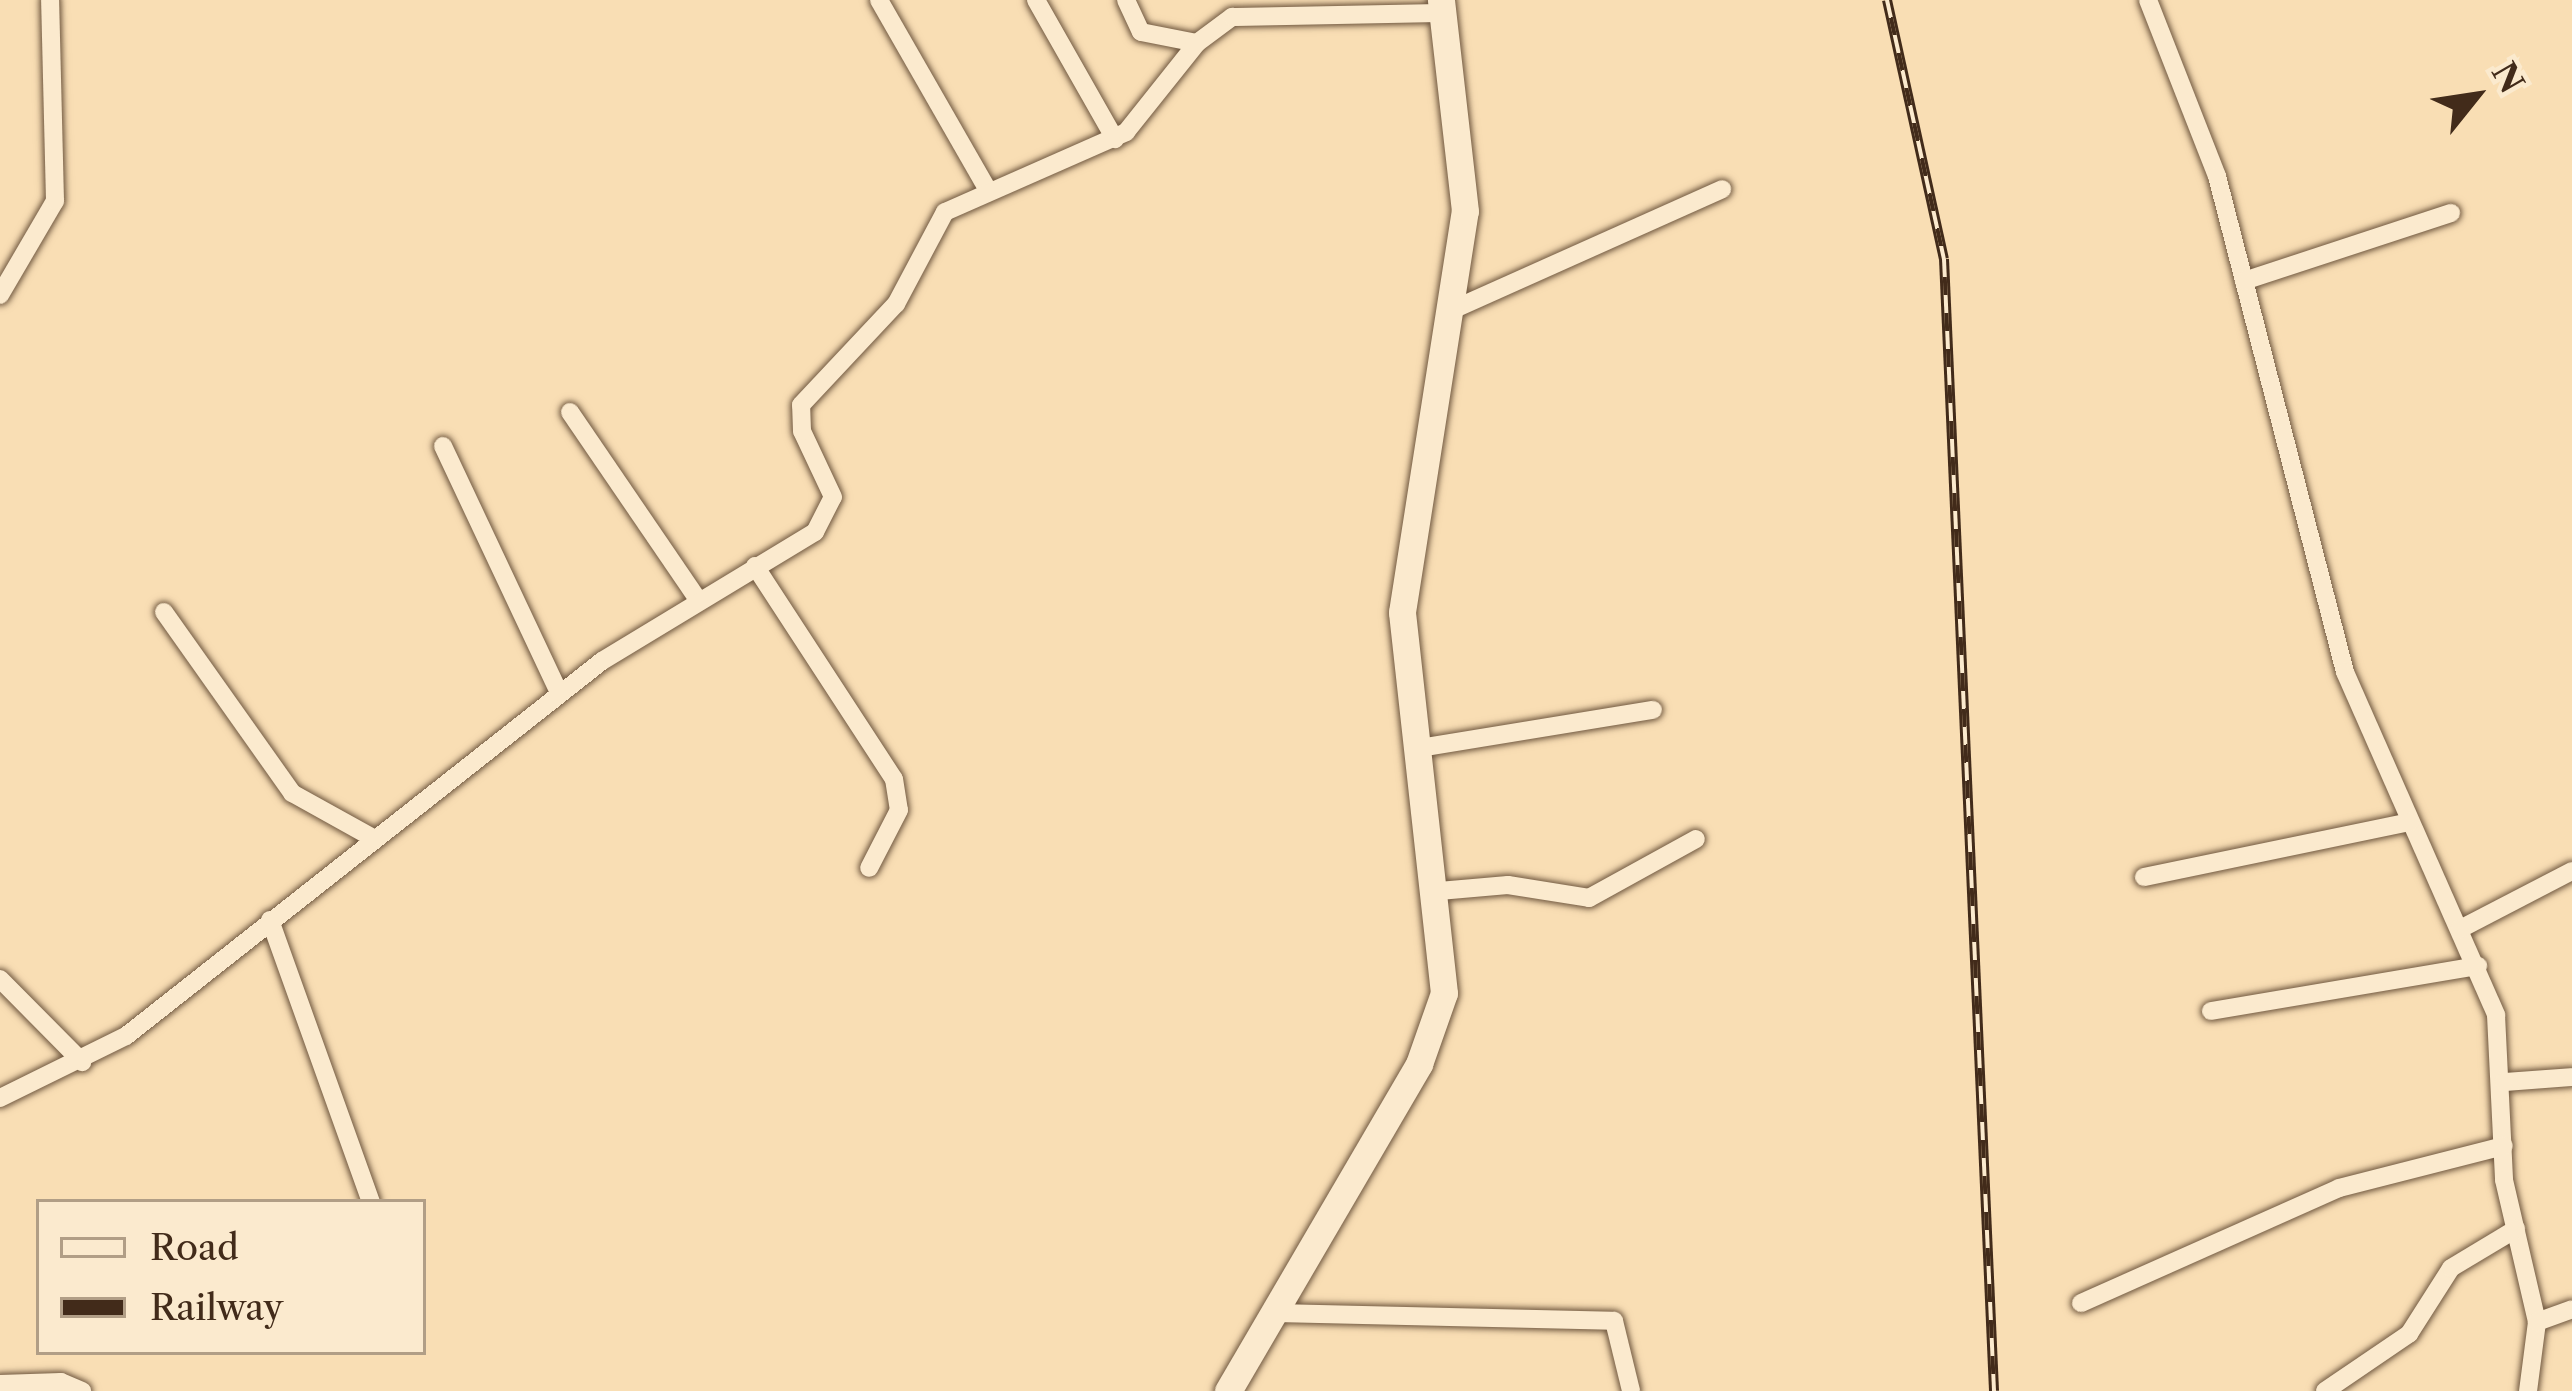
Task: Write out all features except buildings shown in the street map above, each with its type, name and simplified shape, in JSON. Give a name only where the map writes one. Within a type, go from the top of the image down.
[{"type":"street","points":[[0,295],[55,201],[50,0]]},
{"type":"street","points":[[879,0],[988,192]]},
{"type":"street","points":[[1036,0],[1115,139]]},
{"type":"street","points":[[1126,0],[1141,32],[1197,44]]},
{"type":"street","points":[[2148,0],[2206,140],[2345,672],[2497,1015],[2504,1146],[2537,1322],[2528,1391]]},
{"type":"street","points":[[0,1098],[82,1062],[559,693],[696,597],[815,532],[833,509],[799,419],[805,395],[896,304],[945,212],[1115,139],[1144,118],[1197,44],[1258,11],[1442,6],[1465,175],[1452,310],[1404,582],[1446,962],[1434,1029],[1228,1391]]},
{"type":"street","points":[[1452,310],[1723,190]]},
{"type":"street","points":[[2244,281],[2451,213]]},
{"type":"street","points":[[570,412],[696,597]]},
{"type":"street","points":[[443,446],[559,693]]},
{"type":"street","points":[[755,566],[894,779],[899,810],[869,868]]},
{"type":"street","points":[[164,612],[254,752],[292,793],[373,838]]},
{"type":"street","points":[[1420,748],[1653,710]]},
{"type":"street","points":[[2144,877],[2409,822]]},
{"type":"street","points":[[1439,891],[1508,885],[1589,898],[1696,839]]},
{"type":"street","points":[[2460,928],[2572,871]]},
{"type":"street","points":[[271,920],[370,1199]]},
{"type":"street","points":[[2212,1011],[2478,966]]},
{"type":"street","points":[[0,979],[82,1062]]},
{"type":"street","points":[[2504,1082],[2572,1077]]},
{"type":"street","points":[[2081,1304],[2339,1189],[2504,1146]]},
{"type":"street","points":[[2325,1391],[2409,1334],[2451,1268],[2516,1229]]},
{"type":"street","points":[[2537,1322],[2572,1309]]},
{"type":"street","points":[[1274,1312],[1614,1321],[1630,1391]]},
{"type":"street","points":[[0,1384],[61,1382],[82,1391]]},
{"type":"railway","points":[[1887,0],[1944,259],[1994,1391]]}]
